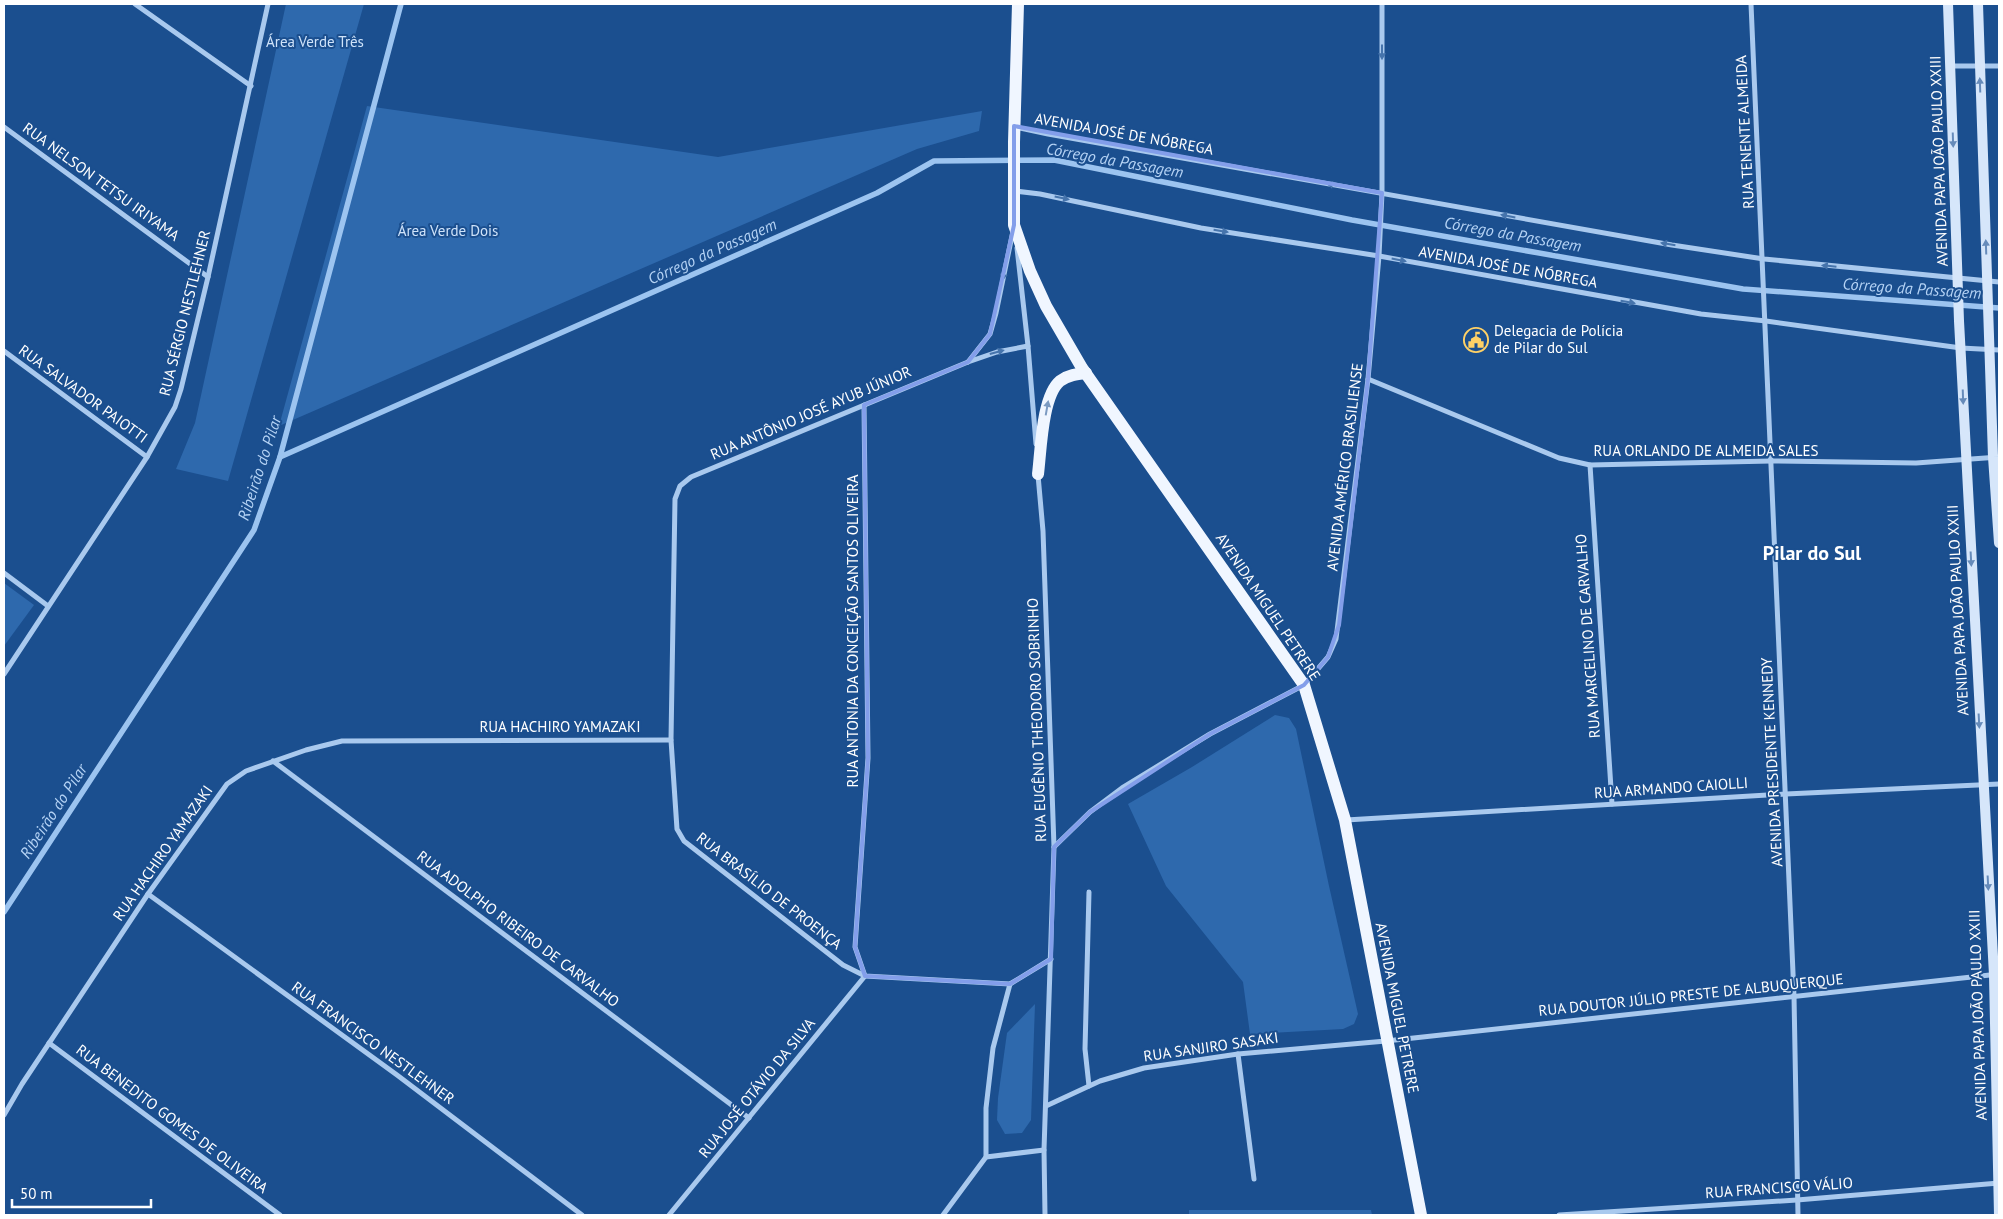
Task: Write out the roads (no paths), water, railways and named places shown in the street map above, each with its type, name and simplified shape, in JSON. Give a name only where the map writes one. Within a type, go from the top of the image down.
[{"type":"main road","name":"AVENIDA MIGUEL PETRERE","points":[[1018,4],[1014,126],[1014,225],[1030,271],[1046,306],[1086,373],[1304,685],[1345,820],[1421,1215]]},
{"type":"main road","name":"AVENIDA PAPA JOÃO PAULO XXIII","points":[[1948,4],[1959,321],[1982,785],[1996,975],[1999,1215]]},
{"type":"main road","points":[[1978,4],[1989,326],[1994,350],[1999,543]]},
{"type":"main road","points":[[1038,474],[1047,404],[1053,388],[1070,375],[1086,373]]},
{"type":"street","points":[[135,4],[251,86]]},
{"type":"street","name":"RUA SÉRGIO NESTLEHNER","points":[[4,674],[147,457],[171,415],[181,388],[208,277],[268,4]]},
{"type":"street","points":[[1382,4],[1382,193]]},
{"type":"street","name":"RUA TENENTE ALMEIDA","points":[[1752,4],[1764,259]]},
{"type":"street","points":[[1951,66],[1999,66]]},
{"type":"street","name":"AVENIDA JOSÉ DE NÓBREGA","points":[[1014,126],[1048,134],[1578,229],[1764,259],[1999,282]]},
{"type":"street","name":"RUA NELSON TETSU IRIYAMA","points":[[4,127],[208,277]]},
{"type":"street","name":"AVENIDA JOSÉ DE NÓBREGA","points":[[1014,185],[1040,194],[1201,228],[1379,256],[1634,303],[1701,314],[1961,348],[1994,350]]},
{"type":"street","name":"AVENIDA AMÉRICO BRASILIENSE","points":[[1304,685],[1328,657],[1336,639],[1368,379],[1379,256],[1382,193]]},
{"type":"street","name":"RUA EUGÊNIO THEODORO SOBRINHO","points":[[1014,225],[1028,346],[1043,531],[1054,847],[1044,1150],[1045,1215]]},
{"type":"street","name":"RUA ANTÔNIO JOSÉ AYUB JÚNIOR","points":[[968,362],[990,334],[1014,225]]},
{"type":"street","name":"AVENIDA PRESIDENTE KENNEDY","points":[[1764,259],[1794,996],[1798,1215]]},
{"type":"street","name":"RUA ANTÔNIO JOSÉ AYUB JÚNIOR","points":[[675,499],[680,486],[691,477],[968,362],[996,352],[1028,346]]},
{"type":"street","name":"RUA SALVADOR PAIOTTI","points":[[4,352],[147,457]]},
{"type":"street","name":"RUA ORLANDO DE ALMEIDA SALES","points":[[1368,379],[1559,458],[1590,465],[1771,462],[1907,463],[1996,457]]},
{"type":"street","name":"RUA ANTONIA DA CONCEIÇÃO SANTOS OLIVEIRA","points":[[864,405],[868,758],[855,947],[865,976]]},
{"type":"street","name":"RUA MARCELINO DE CARVALHO","points":[[1590,465],[1612,804]]},
{"type":"street","name":"RUA BRASÍLIO DE PROENÇA","points":[[675,499],[671,740],[677,828],[684,841],[843,965],[865,976],[1010,984]]},
{"type":"street","points":[[4,573],[48,606]]},
{"type":"street","points":[[1054,847],[1090,812],[1122,788],[1210,734],[1304,685]]},
{"type":"street","name":"RUA HACHIRO YAMAZAKI","points":[[4,1115],[49,1042],[148,894],[227,784],[246,771],[306,750],[342,741],[671,740]]},
{"type":"street","name":"RUA ADOLPHO RIBEIRO DE CARVALHO","points":[[272,761],[749,1118]]},
{"type":"street","name":"RUA ARMANDO CAIOLLI","points":[[1345,820],[1786,794],[1999,784]]},
{"type":"street","points":[[1089,892],[1085,1049],[1089,1086]]},
{"type":"street","name":"RUA FRANCISCO NESTLEHNER","points":[[148,894],[397,1075],[582,1215]]},
{"type":"street","points":[[943,1215],[986,1157],[986,1108],[993,1048],[1010,984],[1050,959]]},
{"type":"street","name":"RUA DOUTOR JÚLIO PRESTE DE ALBUQUERQUE","points":[[1386,1041],[1996,975]]},
{"type":"street","name":"RUA JOSÉ OTÁVIO DA SILVA","points":[[669,1215],[865,976]]},
{"type":"street","name":"RUA SANJIRO SASAKI","points":[[1046,1106],[1089,1086],[1144,1068],[1238,1054],[1386,1041]]},
{"type":"street","name":"RUA BENEDITO GOMES DE OLIVEIRA","points":[[49,1042],[280,1215]]},
{"type":"street","points":[[1238,1054],[1254,1179]]},
{"type":"street","points":[[986,1157],[1044,1150]]},
{"type":"street","name":"RUA FRANCISCO VÁLIO","points":[[1559,1215],[1797,1200],[1999,1183]]},
{"type":"waterway","name":"Ribeirão do Pilar","points":[[4,912],[254,530],[280,457],[401,4]]},
{"type":"waterway","name":"Córrego da Passagem","points":[[280,457],[877,193],[934,161],[1054,160],[1352,220],[1743,289],[1999,308]]},
{"type":"place","name":"Delegacia de Polícia de Pilar do Sul","points":[[1476,340]]},
{"type":"district","name":"Pilar do Sul","points":[[1812,553]]},
{"type":"park label","name":"Área Verde Três","points":[[315,42]]},
{"type":"park label","name":"Área Verde Dois","points":[[448,231]]}]
